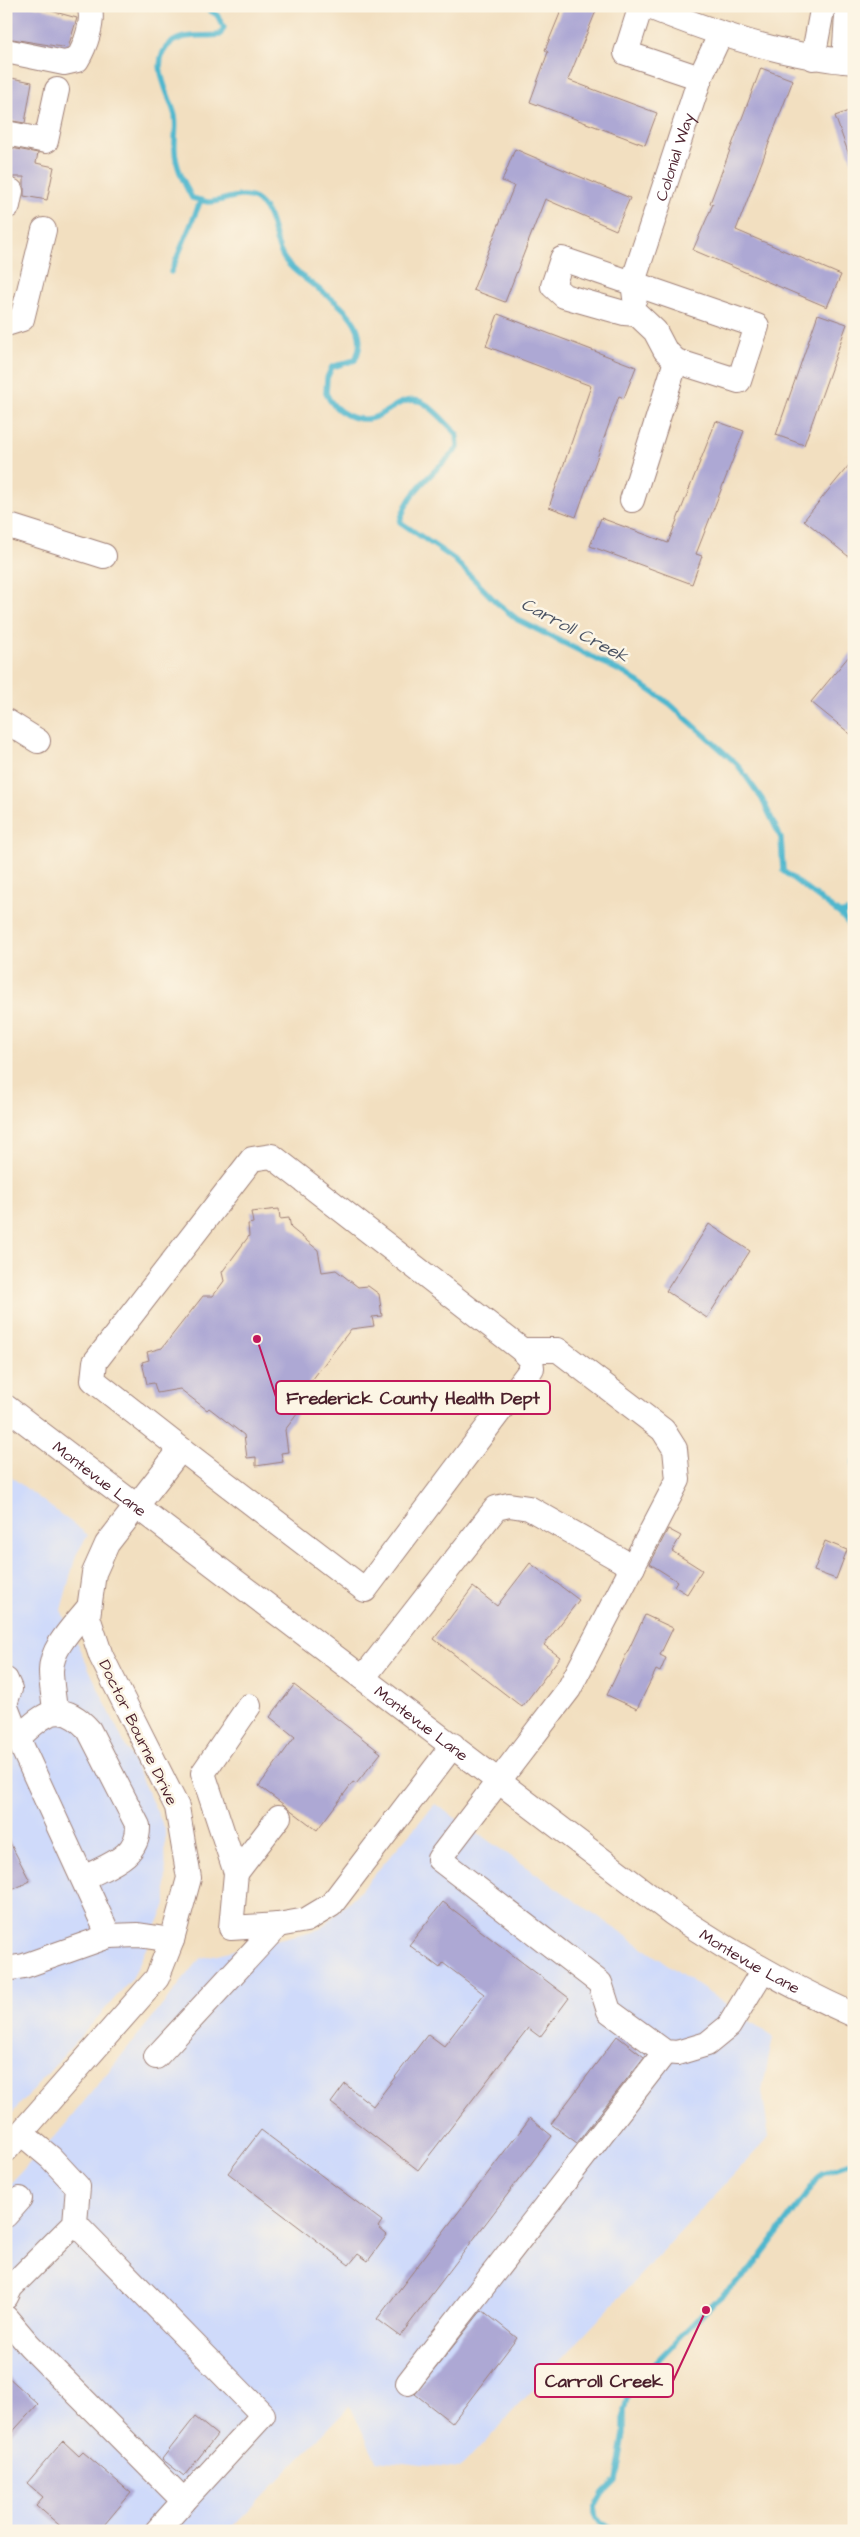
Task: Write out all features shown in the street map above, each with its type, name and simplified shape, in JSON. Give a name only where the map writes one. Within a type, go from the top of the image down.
[{"type":"street","points":[[6,51],[64,63],[77,60],[82,52],[92,14],[89,6]]},
{"type":"street","points":[[700,78],[626,52],[639,12],[647,6],[720,35],[814,58],[849,61],[845,6]]},
{"type":"street","points":[[814,58],[822,10],[825,6]]},
{"type":"street","name":"Colonial Way","points":[[637,314],[633,282],[700,78],[720,35]]},
{"type":"street","points":[[6,134],[46,141],[57,90]]},
{"type":"street","points":[[6,324],[22,319],[44,230]]},
{"type":"street","points":[[562,259],[757,326],[739,381],[676,361],[665,350],[656,331],[637,314],[624,313],[564,296],[553,286],[562,259]]},
{"type":"street","points":[[632,500],[676,361]]},
{"type":"street","points":[[6,525],[104,556]]},
{"type":"street","points":[[6,721],[38,741]]},
{"type":"street","points":[[272,1156],[522,1350],[531,1359],[532,1368],[365,1590],[93,1380],[95,1362],[252,1159],[272,1156]]},
{"type":"street","points":[[522,1350],[558,1350],[663,1430],[676,1449],[678,1480],[569,1689],[439,1859],[600,1983],[609,2011],[665,2052],[678,2052],[707,2044],[730,2026],[763,1970]]},
{"type":"street","name":"Montevue Lane","points":[[6,1407],[672,1913],[726,1950],[800,1991],[854,2015]]},
{"type":"street","name":"Doctor Bourne Drive","points":[[14,2142],[157,1978],[172,1940],[189,1878],[177,1807],[101,1656],[88,1617],[94,1573],[107,1544],[138,1507],[181,1449]]},
{"type":"street","points":[[363,1678],[496,1508],[509,1505],[529,1508],[633,1567]]},
{"type":"street","points":[[55,1711],[51,1670],[53,1657],[89,1607]]},
{"type":"street","points":[[6,1680],[10,1689],[6,1701]]},
{"type":"street","points":[[6,1706],[18,1738],[84,1878],[108,1936]]},
{"type":"street","points":[[249,1706],[203,1773],[236,1873],[231,1928],[278,1925],[306,1920],[331,1905],[453,1746]]},
{"type":"street","points":[[18,1738],[38,1719],[55,1711],[68,1713],[79,1719],[89,1730],[138,1826],[138,1839],[133,1849],[84,1878]]},
{"type":"street","points":[[236,1873],[279,1817]]},
{"type":"street","points":[[156,2057],[278,1925]]},
{"type":"street","points":[[6,1969],[24,1966],[108,1936],[138,1935],[172,1940]]},
{"type":"street","points":[[408,2383],[665,2052]]},
{"type":"street","points":[[6,2297],[11,2287],[74,2223],[78,2188],[51,2158],[14,2142]]},
{"type":"street","points":[[74,2223],[263,2416],[156,2531]]},
{"type":"street","points":[[6,2318],[29,2345],[184,2501]]},
{"type":"shaded area","points":[[6,1473],[88,1535],[76,1555],[61,1610],[165,1829],[166,1905],[132,1979],[6,2120]]},
{"type":"shaded area","points":[[435,1804],[773,2037],[762,2091],[769,2137],[459,2469],[376,2460],[350,2406],[229,2531],[6,2531],[6,2188],[64,2126],[201,1958],[320,1929],[360,1891]]},
{"type":"building","points":[[6,6],[33,6],[77,18],[68,48],[6,38]]},
{"type":"building","points":[[563,6],[598,6],[568,80],[657,113],[645,145],[530,102],[548,52],[545,50]]},
{"type":"building","points":[[761,68],[793,80],[736,230],[841,275],[827,307],[693,250],[713,204],[710,203]]},
{"type":"building","points":[[6,77],[32,82],[25,123],[6,120]]},
{"type":"building","points":[[854,109],[854,162],[852,163],[835,116]]},
{"type":"building","points":[[6,147],[38,153],[36,163],[54,167],[47,200],[24,196],[24,177],[6,177]]},
{"type":"building","points":[[515,149],[630,198],[616,230],[545,199],[505,302],[473,290],[514,186],[502,181]]},
{"type":"building","points":[[498,314],[636,367],[624,398],[619,396],[576,517],[549,507],[591,386],[486,346]]},
{"type":"building","points":[[818,314],[847,324],[804,445],[776,435]]},
{"type":"building","points":[[716,421],[744,431],[696,554],[702,556],[692,584],[590,546],[601,518],[668,543]]},
{"type":"building","points":[[854,459],[854,561],[804,520]]},
{"type":"building","points":[[854,650],[854,737],[811,702]]},
{"type":"building","points":[[279,1209],[280,1219],[289,1218],[291,1228],[318,1250],[322,1272],[336,1270],[358,1287],[368,1286],[379,1294],[382,1316],[372,1317],[374,1326],[351,1329],[309,1384],[310,1397],[285,1430],[288,1452],[281,1453],[283,1462],[256,1466],[256,1457],[247,1458],[244,1435],[180,1389],[157,1393],[154,1383],[147,1384],[142,1362],[149,1360],[147,1352],[162,1348],[203,1296],[213,1296],[224,1281],[222,1272],[249,1236],[248,1224],[253,1223],[251,1212]]},
{"type":"building","points":[[709,1224],[750,1251],[707,1318],[666,1291]]},
{"type":"building","points":[[668,1529],[681,1536],[672,1551],[702,1570],[687,1594],[674,1586],[677,1581],[650,1564]]},
{"type":"building","points":[[825,1541],[847,1550],[836,1579],[814,1571]]},
{"type":"building","points":[[530,1563],[579,1600],[544,1645],[560,1657],[522,1707],[434,1639],[473,1587],[497,1606]]},
{"type":"building","points":[[645,1615],[673,1628],[660,1655],[666,1658],[660,1672],[656,1670],[637,1709],[607,1695]]},
{"type":"building","points":[[294,1685],[381,1753],[356,1784],[353,1782],[317,1830],[259,1786],[295,1737],[270,1717]]},
{"type":"building","points":[[6,1835],[30,1881],[6,1893]]},
{"type":"building","points":[[443,1902],[569,1998],[540,2037],[528,2028],[418,2170],[331,2103],[345,2084],[373,2106],[428,2034],[444,2046],[484,1994],[443,1963],[440,1968],[409,1945]]},
{"type":"building","points":[[617,2036],[644,2057],[577,2143],[551,2124]]},
{"type":"building","points":[[530,2118],[552,2136],[400,2336],[377,2319]]},
{"type":"building","points":[[261,2130],[382,2221],[378,2227],[387,2235],[368,2261],[358,2254],[349,2265],[228,2173]]},
{"type":"building","points":[[482,2310],[517,2338],[452,2423],[415,2394]]},
{"type":"building","points":[[6,2375],[38,2404],[6,2439]]},
{"type":"building","points":[[195,2417],[217,2435],[184,2476],[162,2459]]},
{"type":"building","points":[[63,2441],[79,2456],[83,2452],[131,2493],[99,2531],[66,2531],[36,2505],[43,2497],[27,2483]]},
{"type":"waterway","name":"Carroll Creek","points":[[202,6],[217,15],[224,27],[220,35],[188,37],[176,40],[164,50],[160,68],[175,116],[177,163],[183,181],[192,198],[205,202],[239,196],[255,199],[261,204],[270,219],[285,260],[295,271],[337,303],[349,315],[357,328],[360,343],[355,360],[332,367],[327,378],[326,393],[337,408],[347,415],[359,419],[369,419],[401,403],[419,401],[433,410],[457,434],[458,448],[416,490],[409,500],[400,522],[454,559],[496,602],[518,620],[626,674],[670,704],[737,764],[762,799],[781,838],[783,871],[840,914],[854,930]]},
{"type":"waterway","points":[[171,272],[201,200]]},
{"type":"waterway","points":[[840,914],[854,910]]},
{"type":"waterway","points":[[854,1461],[854,1489]]},
{"type":"waterway","name":"Carroll Creek","points":[[613,2531],[597,2518],[595,2507],[603,2493],[616,2480],[624,2434],[624,2410],[629,2390],[706,2310],[751,2269],[822,2173],[854,2162]]},
{"type":"place","name":"Frederick County Health Dept","points":[[257,1339]]},
{"type":"place","name":"Carroll Creek","points":[[706,2310]]}]
